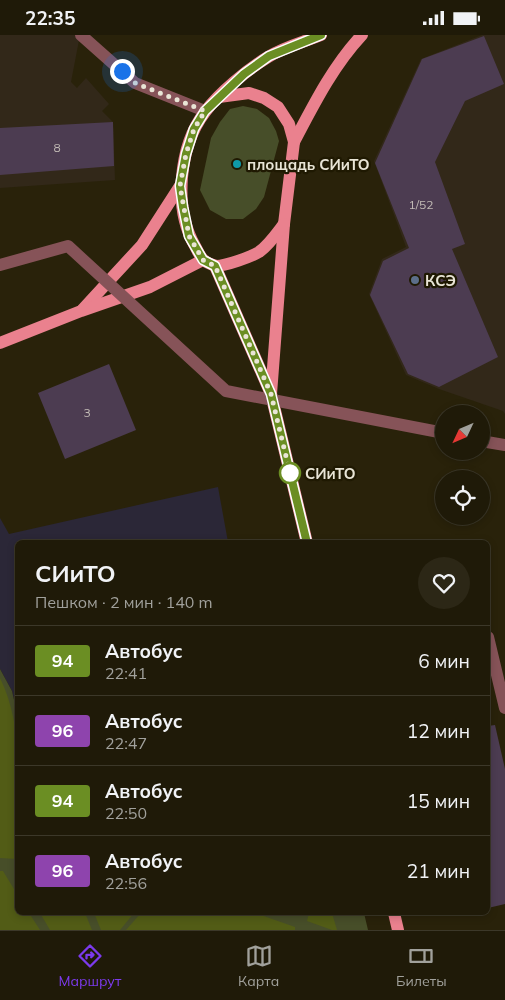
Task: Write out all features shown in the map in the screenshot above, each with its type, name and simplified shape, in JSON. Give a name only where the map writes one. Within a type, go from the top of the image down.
[{"type":"main road","points":[[306,540],[271,394],[215,266],[203,260],[189,236],[180,186],[186,154],[194,129],[205,111],[218,97],[244,74],[269,56],[321,35]]},
{"type":"main road","points":[[271,394],[284,224],[294,142],[320,93],[347,52],[362,35]]},
{"type":"main road","points":[[218,97],[249,93],[264,98],[278,107],[289,124],[294,142]]},
{"type":"main road","points":[[81,311],[142,245],[180,186]]},
{"type":"main road","points":[[215,266],[259,252],[271,241],[284,224]]},
{"type":"main road","points":[[0,343],[81,311],[150,287],[203,260]]},
{"type":"main road","points":[[394,915],[398,930]]},
{"type":"lane","points":[[82,35],[135,83],[205,111]]},
{"type":"lane","points":[[0,265],[68,246],[226,391],[435,431]]},
{"type":"lane","points":[[490,442],[505,445]]},
{"type":"lane","points":[[490,645],[505,708]]},
{"type":"shaded area","points":[[0,35],[80,35],[71,82],[77,88],[86,78],[109,104],[102,111],[113,122],[115,180],[0,188]]},
{"type":"shaded area","points":[[482,35],[505,35],[505,414],[503,411],[490,405],[439,389],[406,375],[369,294],[382,259],[406,247],[374,161],[421,59]]},
{"type":"shaded area","points":[[218,487],[228,540],[15,540],[15,704],[12,691],[0,669],[0,518],[9,534]]},
{"type":"green space","points":[[243,106],[257,109],[269,118],[279,141],[264,197],[256,209],[243,219],[226,219],[210,210],[200,190],[211,138],[230,109]]},
{"type":"green space","points":[[0,669],[12,691],[15,704],[15,915],[364,915],[368,930],[0,930]]},
{"type":"green space","points":[[0,678],[8,698],[15,728],[15,859],[0,858]]},
{"type":"green space","points":[[0,871],[3,871],[15,891],[15,915],[30,915],[40,930],[0,930]]},
{"type":"green space","points":[[41,915],[86,915],[92,930],[50,930]]},
{"type":"green space","points":[[95,915],[132,915],[120,930],[101,930]]},
{"type":"green space","points":[[139,915],[261,915],[295,927],[295,930],[126,930]]},
{"type":"green space","points":[[308,915],[333,915],[337,930],[332,930],[307,921]]},
{"type":"building","points":[[484,36],[504,84],[465,101],[435,162],[465,244],[452,249],[498,357],[439,387],[408,374],[370,295],[383,261],[409,248],[375,163],[422,59]]},
{"type":"building","points":[[113,122],[114,166],[0,175],[0,128]]},
{"type":"building","points":[[109,364],[136,430],[65,459],[38,393]]},
{"type":"building","points":[[495,725],[505,769],[505,904],[490,908],[490,726]]},
{"type":"bus line","name":"94","points":[[306,540],[271,394],[215,266],[203,260],[189,236],[180,186],[186,154],[194,129],[205,111],[218,97],[244,74],[269,56],[321,35]]},
{"type":"place","name":"площадь СИиТО","points":[[237,164]]},
{"type":"place","name":"КСЭ","points":[[415,280]]},
{"type":"place","name":"СИиТО","points":[[290,473]]},
{"type":"route","points":[[122,71],[135,83],[205,111],[194,129],[186,154],[180,186],[189,236],[203,260],[215,266],[271,394],[290,473]]}]
